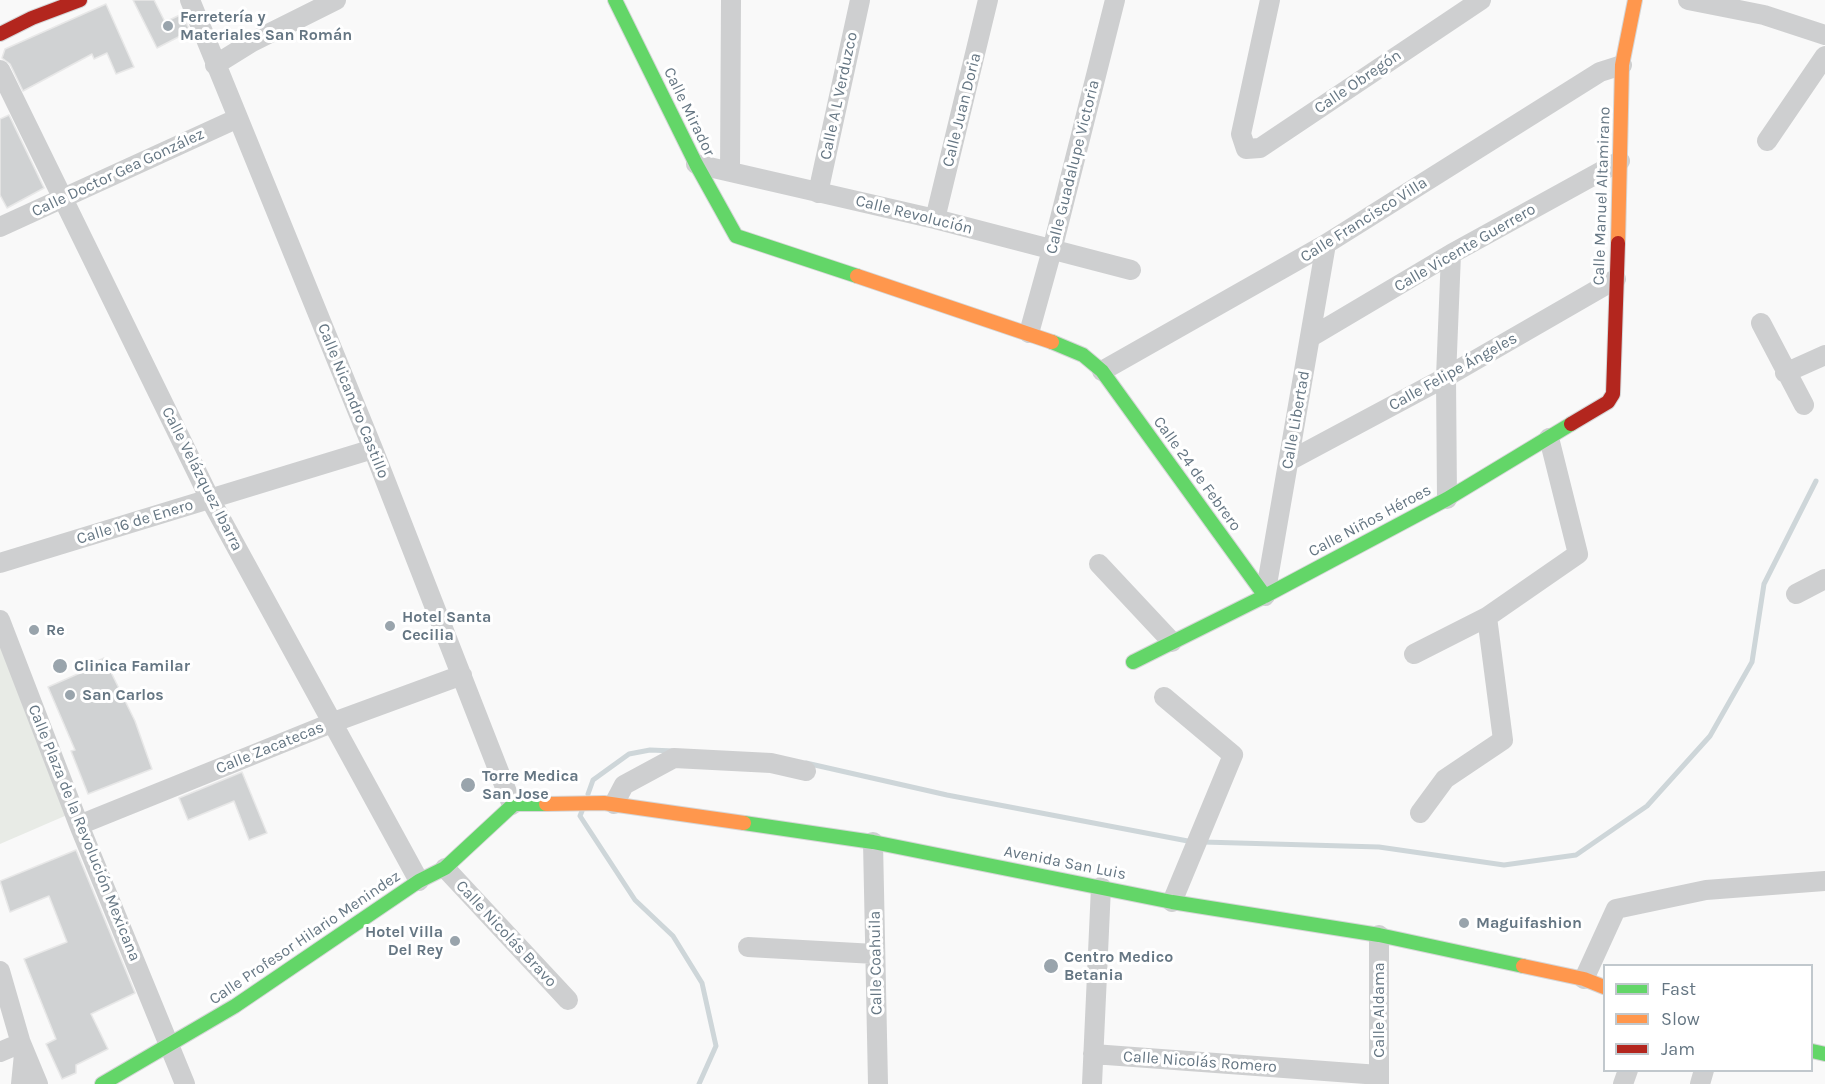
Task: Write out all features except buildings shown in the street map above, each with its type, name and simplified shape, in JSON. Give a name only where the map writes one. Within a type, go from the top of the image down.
[{"type":"street","points":[[32,0],[32,18]]},
{"type":"street","points":[[0,34],[32,18],[80,0]]},
{"type":"street","name":"Calle Nicandro Castillo","points":[[190,0],[236,119],[374,448],[513,804]]},
{"type":"street","points":[[215,65],[252,42],[336,0]]},
{"type":"street","name":"Calle Mirador","points":[[615,0],[696,164],[736,236]]},
{"type":"street","points":[[730,0],[730,171]]},
{"type":"street","name":"Calle A L Verduzco","points":[[818,193],[860,0]]},
{"type":"street","name":"Calle Juan Doria","points":[[935,219],[988,0]]},
{"type":"street","name":"Calle Guadalupe Victoria","points":[[1029,333],[1114,0]]},
{"type":"street","name":"Calle Obregón","points":[[1270,0],[1241,134],[1246,149],[1260,148],[1477,0]]},
{"type":"street","name":"Calle Manuel Altamirano","points":[[1613,394],[1622,65],[1635,0]]},
{"type":"street","points":[[1688,0],[1767,8],[1825,35]]},
{"type":"street","points":[[1767,141],[1825,56]]},
{"type":"street","name":"Calle Francisco Villa","points":[[1102,371],[1326,244],[1600,72],[1622,65]]},
{"type":"street","name":"Calle Velázquez Ibarra","points":[[0,70],[210,499],[419,881]]},
{"type":"street","name":"Calle Doctor Gea González","points":[[0,227],[236,119]]},
{"type":"street","name":"Calle Vicente Guerrero","points":[[1311,337],[1450,254],[1620,161]]},
{"type":"street","name":"Calle Revolución","points":[[696,164],[935,219],[1131,270]]},
{"type":"street","name":"Calle 24 de Febrero","points":[[736,236],[1029,333],[1083,355],[1102,371],[1265,596]]},
{"type":"street","name":"Calle Libertad","points":[[1265,596],[1326,244]]},
{"type":"street","points":[[1447,499],[1446,377],[1450,254]]},
{"type":"street","name":"Calle Felipe Ángeles","points":[[1289,461],[1446,377],[1616,279]]},
{"type":"street","points":[[1761,323],[1785,374],[1804,405]]},
{"type":"street","points":[[1785,374],[1825,355]]},
{"type":"street","name":"Calle Niños Héroes","points":[[1133,662],[1265,596],[1447,499],[1608,402],[1613,394]]},
{"type":"street","points":[[1414,654],[1487,617],[1578,554],[1549,438]]},
{"type":"street","name":"Calle 16 de Enero","points":[[0,563],[374,448]]},
{"type":"street","points":[[1099,564],[1172,642]]},
{"type":"street","points":[[1796,594],[1825,579]]},
{"type":"street","points":[[1420,813],[1445,779],[1503,740],[1487,617]]},
{"type":"street","name":"Calle Plaza de la Revolución Mexicana","points":[[0,620],[79,825],[185,1084]]},
{"type":"street","name":"Calle Zacatecas","points":[[79,825],[334,722],[462,675]]},
{"type":"street","points":[[1164,697],[1233,755],[1172,902]]},
{"type":"street","points":[[609,804],[624,785],[674,758],[771,763],[806,771]]},
{"type":"street","name":"Avenida San Luis","points":[[513,804],[609,804],[873,842],[1172,902],[1378,936],[1584,979],[1603,986]]},
{"type":"street","name":"Calle Profesor Hilario Menindez","points":[[102,1084],[169,1047],[235,1006],[419,881],[445,868],[513,804]]},
{"type":"street","name":"Calle Coahuila","points":[[873,842],[878,1084]]},
{"type":"street","name":"Calle Nicolás Bravo","points":[[445,868],[568,1000]]},
{"type":"street","points":[[1584,979],[1616,909],[1706,890],[1825,881]]},
{"type":"street","points":[[1092,1084],[1101,887]]},
{"type":"street","name":"Calle Aldama","points":[[1378,936],[1379,1080]]},
{"type":"street","points":[[748,947],[875,954]]},
{"type":"street","points":[[0,971],[24,1054],[21,1084]]},
{"type":"street","points":[[0,1052],[21,1043]]},
{"type":"street","points":[[21,1043],[38,1084]]},
{"type":"street","name":"Calle Nicolás Romero","points":[[1093,1054],[1379,1080]]},
{"type":"shaded area","points":[[0,637],[74,812],[0,844]]},
{"type":"waterway","points":[[1203,842],[1379,847],[1504,865],[1576,855],[1647,806],[1710,736],[1752,662],[1764,584],[1816,481]]},
{"type":"waterway","points":[[588,794],[593,780],[629,754],[650,750],[674,751]]},
{"type":"waterway","points":[[806,763],[947,795],[1193,842]]},
{"type":"waterway","points":[[582,811],[580,816],[635,900],[673,936],[702,983],[716,1046],[699,1084]]},
{"type":"traffic: fast","points":[[615,0],[696,164],[736,236],[857,276]]},
{"type":"traffic: fast","points":[[1052,342],[1083,355],[1102,371],[1265,596]]},
{"type":"traffic: fast","points":[[1133,662],[1265,596],[1447,499],[1571,424]]},
{"type":"traffic: fast","points":[[102,1084],[235,1006],[419,881],[445,868],[514,804],[546,804]]},
{"type":"traffic: fast","points":[[744,823],[873,842],[1172,902],[1379,935],[1523,966]]},
{"type":"traffic: fast","points":[[1813,1051],[1825,1054]]},
{"type":"traffic: slow","points":[[1618,243],[1622,65],[1635,0]]},
{"type":"traffic: slow","points":[[857,276],[1052,342]]},
{"type":"traffic: slow","points":[[546,804],[604,803],[744,823]]},
{"type":"traffic: slow","points":[[1523,966],[1584,979],[1603,987]]},
{"type":"traffic: jam","points":[[0,34],[32,18],[80,0]]},
{"type":"traffic: jam","points":[[1571,424],[1608,402],[1613,394],[1618,243]]},
{"type":"place","name":"Ferretería y Materiales San Román","points":[[168,26]]},
{"type":"place","name":"Hotel Santa Cecilia","points":[[390,626]]},
{"type":"place","name":"Re","points":[[34,630]]},
{"type":"place","name":"Clinica Familar","points":[[60,666]]},
{"type":"place","name":"San Carlos","points":[[70,695]]},
{"type":"place","name":"Torre Medica San Jose","points":[[468,785]]},
{"type":"place","name":"Maguifashion","points":[[1464,923]]},
{"type":"place","name":"Hotel Villa Del Rey","points":[[455,941]]},
{"type":"place","name":"Centro Medico Betania","points":[[1051,966]]}]
